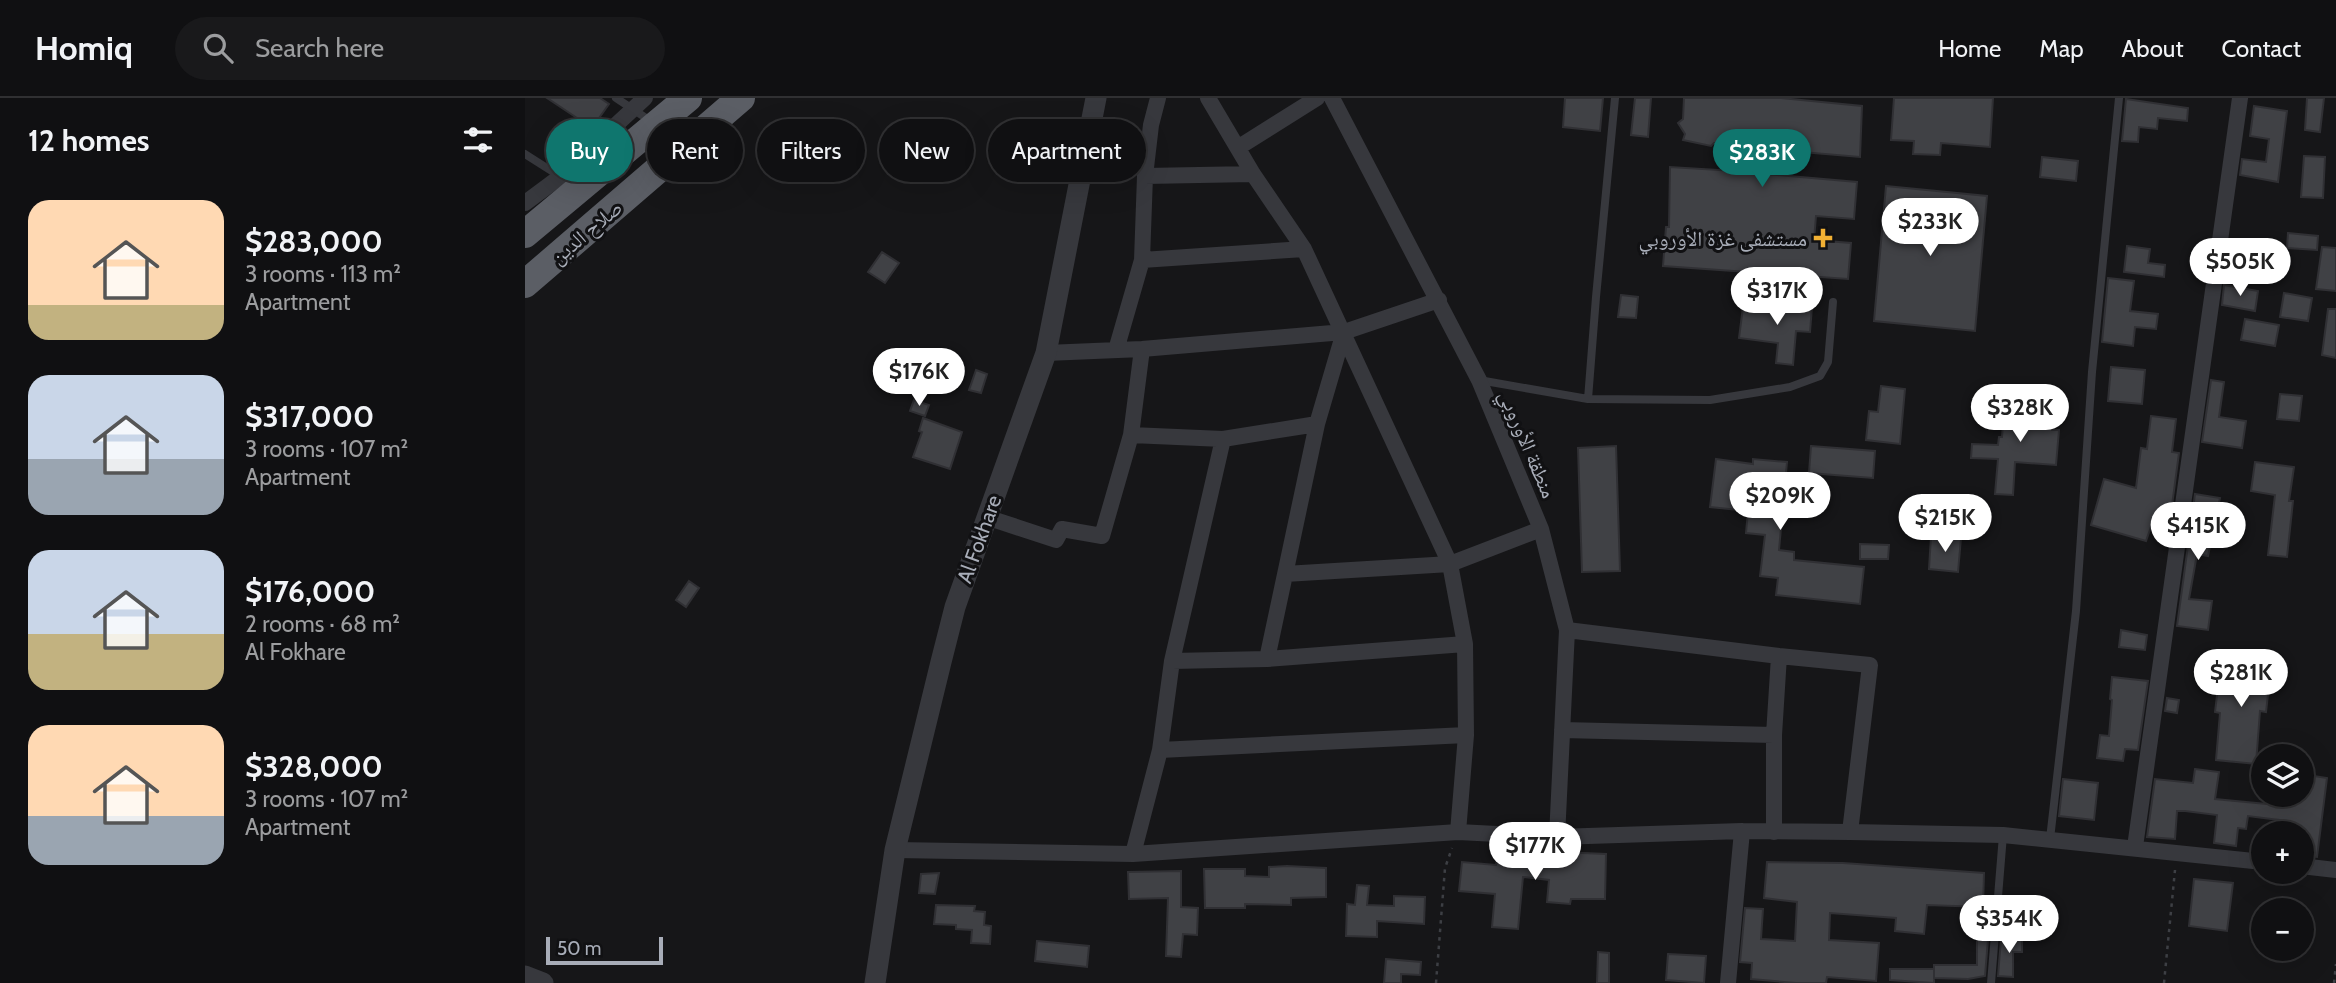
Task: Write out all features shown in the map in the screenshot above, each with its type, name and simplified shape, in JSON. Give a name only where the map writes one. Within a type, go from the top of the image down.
[{"type":"highway","name":"صلاح الدين","points":[[665,119],[688,98]]},
{"type":"highway","name":"صلاح الدين","points":[[525,284],[741,98]]},
{"type":"highway","name":"صلاح الدين","points":[[525,234],[570,183],[647,133]]},
{"type":"street","name":"Al Fokhare","points":[[875,983],[895,850],[955,607],[1046,353],[1096,98]]},
{"type":"street","points":[[1146,168],[1151,125],[1158,98]]},
{"type":"street","points":[[1208,98],[1239,146],[1253,174],[1304,249],[1450,564],[1465,644],[1466,735],[1458,832]]},
{"type":"street","points":[[1239,146],[1317,98]]},
{"type":"street","name":"منطقة الأوروبي","points":[[1332,98],[1479,380],[1541,529],[1567,630],[1557,837]]},
{"type":"street","points":[[2135,847],[2240,98]]},
{"type":"street","points":[[525,203],[570,183],[639,104]]},
{"type":"street","points":[[1146,176],[1253,174]]},
{"type":"street","points":[[1115,350],[1142,260],[1145,182]]},
{"type":"street","points":[[1142,260],[1304,249]]},
{"type":"street","points":[[1046,353],[1142,349],[1344,332],[1439,300]]},
{"type":"street","points":[[1267,659],[1317,424],[1344,332]]},
{"type":"street","points":[[986,517],[1056,540],[1062,529],[1102,536],[1131,435],[1142,349]]},
{"type":"street","points":[[1131,435],[1223,439],[1317,424]]},
{"type":"street","points":[[1133,854],[1160,750],[1173,661],[1223,439]]},
{"type":"street","points":[[1285,573],[1450,564],[1541,529]]},
{"type":"street","points":[[1567,630],[1870,665],[1850,832]]},
{"type":"street","points":[[1173,661],[1267,659],[1465,644]]},
{"type":"street","points":[[1774,832],[1774,735],[1779,656]]},
{"type":"street","points":[[1562,730],[1774,735]]},
{"type":"street","points":[[1160,750],[1466,735]]},
{"type":"street","points":[[895,850],[1133,854],[1458,832],[1557,837],[1742,831],[2003,835],[2251,861]]},
{"type":"street","points":[[1728,983],[1742,831]]},
{"type":"street","points":[[2314,867],[2336,870]]},
{"type":"street","points":[[525,976],[543,983]]},
{"type":"lane","points":[[616,98],[639,104],[651,119]]},
{"type":"lane","points":[[1588,399],[1595,297],[1615,98]]},
{"type":"lane","points":[[2049,839],[2076,611],[2092,372],[2119,98]]},
{"type":"lane","points":[[525,154],[570,183]]},
{"type":"lane","points":[[1479,380],[1588,399],[1710,400],[1790,387],[1820,376],[1828,362],[1833,302]]},
{"type":"lane","points":[[1991,983],[2003,835]]},
{"type":"path","points":[[1436,983],[1445,868],[1458,832]]},
{"type":"path","points":[[2164,983],[2177,852]]},
{"type":"path","points":[[2334,983],[2336,964]]},
{"type":"building","points":[[547,98],[600,98],[609,104],[598,119],[578,119]]},
{"type":"building","points":[[1565,98],[1603,98],[1600,131],[1563,127]]},
{"type":"building","points":[[1635,98],[1651,98],[1648,137],[1631,135]]},
{"type":"building","points":[[1684,98],[1781,98],[1862,106],[1860,157],[1767,149],[1766,174],[1857,182],[1854,219],[1816,216],[1814,240],[1851,243],[1848,279],[1663,266],[1666,227],[1669,227],[1670,167],[1751,172],[1754,148],[1714,143],[1711,146],[1683,140],[1685,134],[1678,123],[1683,119]]},
{"type":"building","points":[[1894,98],[1993,98],[1990,147],[1941,143],[1940,155],[1913,154],[1914,141],[1891,140]]},
{"type":"building","points":[[2307,98],[2324,98],[2320,132],[2305,130]]},
{"type":"building","points":[[2126,99],[2188,108],[2187,121],[2158,118],[2157,129],[2139,127],[2138,142],[2122,141]]},
{"type":"building","points":[[2254,106],[2287,111],[2278,182],[2240,175],[2242,159],[2266,162],[2269,139],[2250,136]]},
{"type":"building","points":[[2304,156],[2325,157],[2323,198],[2301,197]]},
{"type":"building","points":[[2042,157],[2078,161],[2076,181],[2040,177]]},
{"type":"building","points":[[1886,186],[1987,196],[1975,331],[1874,321]]},
{"type":"building","points":[[2288,233],[2318,236],[2317,250],[2287,248]]},
{"type":"building","points":[[2127,246],[2150,249],[2148,263],[2165,265],[2164,277],[2124,272]]},
{"type":"building","points":[[2322,247],[2336,248],[2336,291],[2316,289]]},
{"type":"building","points":[[882,252],[899,263],[885,283],[868,272]]},
{"type":"building","points":[[2108,278],[2134,281],[2130,311],[2158,314],[2156,329],[2135,327],[2133,346],[2102,342]]},
{"type":"building","points":[[2224,285],[2258,291],[2255,311],[2222,305]]},
{"type":"building","points":[[2284,293],[2312,298],[2308,321],[2280,317]]},
{"type":"building","points":[[1621,295],[1638,297],[1636,318],[1618,317]]},
{"type":"building","points":[[1781,300],[1799,301],[1798,306],[1812,307],[1810,332],[1796,331],[1793,365],[1776,363],[1778,343],[1739,338],[1743,307],[1780,312]]},
{"type":"building","points":[[2328,309],[2336,309],[2336,358],[2322,355]]},
{"type":"building","points":[[2245,319],[2279,325],[2275,346],[2241,340]]},
{"type":"building","points":[[2111,367],[2145,370],[2142,404],[2108,401]]},
{"type":"building","points":[[976,370],[987,374],[981,393],[969,390]]},
{"type":"building","points":[[2211,380],[2224,382],[2219,417],[2246,421],[2242,448],[2202,442]]},
{"type":"building","points":[[1881,386],[1905,389],[1900,444],[1866,440],[1869,411],[1878,412]]},
{"type":"building","points":[[2280,394],[2302,396],[2299,421],[2277,419]]},
{"type":"building","points":[[2005,397],[2025,398],[2024,412],[2047,414],[2047,422],[2053,422],[2052,430],[2059,430],[2056,465],[2015,462],[2013,495],[1995,494],[1998,459],[1971,458],[1972,444],[1998,445],[1999,437],[2002,437]]},
{"type":"building","points":[[914,400],[929,405],[925,416],[910,411]]},
{"type":"building","points":[[2151,416],[2176,419],[2172,452],[2179,453],[2169,528],[2152,524],[2146,541],[2091,525],[2104,479],[2136,488],[2141,448],[2147,449]]},
{"type":"building","points":[[923,418],[962,432],[950,469],[913,457],[922,432],[919,431]]},
{"type":"building","points":[[1616,446],[1620,571],[1582,572],[1578,448]]},
{"type":"building","points":[[1811,446],[1875,451],[1873,478],[1809,473]]},
{"type":"building","points":[[1716,459],[1753,464],[1753,459],[1787,462],[1779,550],[1794,552],[1794,560],[1864,567],[1860,604],[1776,595],[1778,578],[1760,576],[1765,535],[1746,533],[1748,511],[1710,507]]},
{"type":"building","points":[[2255,462],[2294,467],[2289,501],[2293,501],[2287,557],[2268,555],[2275,495],[2251,491]]},
{"type":"building","points":[[2195,494],[2220,498],[2208,556],[2197,554],[2189,599],[2212,601],[2208,630],[2177,626]]},
{"type":"building","points":[[1931,536],[1961,538],[1958,572],[1929,569]]},
{"type":"building","points":[[1860,544],[1889,545],[1888,559],[1860,559]]},
{"type":"building","points":[[689,581],[699,588],[686,607],[676,600]]},
{"type":"building","points":[[2121,630],[2147,635],[2145,650],[2119,647]]},
{"type":"building","points":[[2248,655],[2264,656],[2262,667],[2271,668],[2266,712],[2260,711],[2258,744],[2251,744],[2251,764],[2216,760],[2220,713],[2215,712],[2221,662],[2247,665]]},
{"type":"building","points":[[2112,677],[2148,681],[2138,750],[2125,749],[2123,761],[2097,758],[2100,735],[2109,736]]},
{"type":"building","points":[[2167,698],[2179,700],[2177,713],[2165,711]]},
{"type":"building","points":[[2195,769],[2219,772],[2215,799],[2251,802],[2251,807],[2314,807],[2314,776],[2327,778],[2317,857],[2314,857],[2314,821],[2248,816],[2246,829],[2238,828],[2236,846],[2214,843],[2217,815],[2177,811],[2175,839],[2147,837],[2155,779],[2193,783]]},
{"type":"building","points":[[2063,779],[2098,783],[2094,820],[2059,816]]},
{"type":"building","points":[[1559,852],[1606,854],[1605,899],[1571,899],[1570,904],[1547,902],[1549,880],[1523,877],[1518,929],[1492,927],[1495,894],[1459,891],[1462,862],[1496,865],[1497,859],[1506,859],[1506,856],[1558,861]]},
{"type":"building","points":[[1767,862],[1843,863],[1984,873],[1983,907],[1927,905],[1924,934],[1895,931],[1896,918],[1830,913],[1829,940],[1879,943],[1876,981],[1827,977],[1826,983],[1796,983],[1751,979],[1752,963],[1740,962],[1745,908],[1763,909],[1761,939],[1795,941],[1797,902],[1764,898]]},
{"type":"building","points":[[1269,867],[1326,868],[1326,897],[1291,898],[1291,905],[1245,904],[1245,908],[1205,908],[1204,869],[1245,869],[1245,876],[1269,877]]},
{"type":"building","points":[[1181,871],[1181,907],[1198,908],[1197,935],[1183,934],[1181,957],[1166,956],[1168,898],[1129,899],[1128,872]]},
{"type":"building","points":[[939,873],[935,894],[919,893],[921,874]]},
{"type":"building","points":[[2194,879],[2233,883],[2227,931],[2189,926]]},
{"type":"building","points":[[1357,885],[1369,886],[1367,905],[1394,906],[1394,896],[1425,897],[1424,924],[1377,921],[1377,937],[1346,936],[1347,904],[1355,905]]},
{"type":"building","points":[[936,905],[975,906],[974,911],[985,912],[984,925],[991,926],[990,944],[971,943],[972,930],[956,929],[956,925],[934,924]]},
{"type":"building","points":[[2022,937],[2022,952],[2013,952],[2013,977],[1998,976],[2001,939]]},
{"type":"building","points":[[1977,938],[1988,939],[1985,976],[1968,979],[1934,978],[1934,965],[1977,965]]},
{"type":"building","points":[[1037,941],[1089,946],[1087,967],[1035,961]]},
{"type":"building","points":[[1598,952],[1609,953],[1609,983],[1597,983]]},
{"type":"building","points":[[1668,954],[1706,956],[1704,983],[1666,980]]},
{"type":"building","points":[[1386,959],[1421,962],[1420,975],[1401,974],[1401,983],[1384,983]]},
{"type":"building","points":[[1890,969],[1934,969],[1934,983],[1890,980]]},
{"type":"place","name":"مستشفى غزة الأوروبي","points":[[1823,238]]}]
